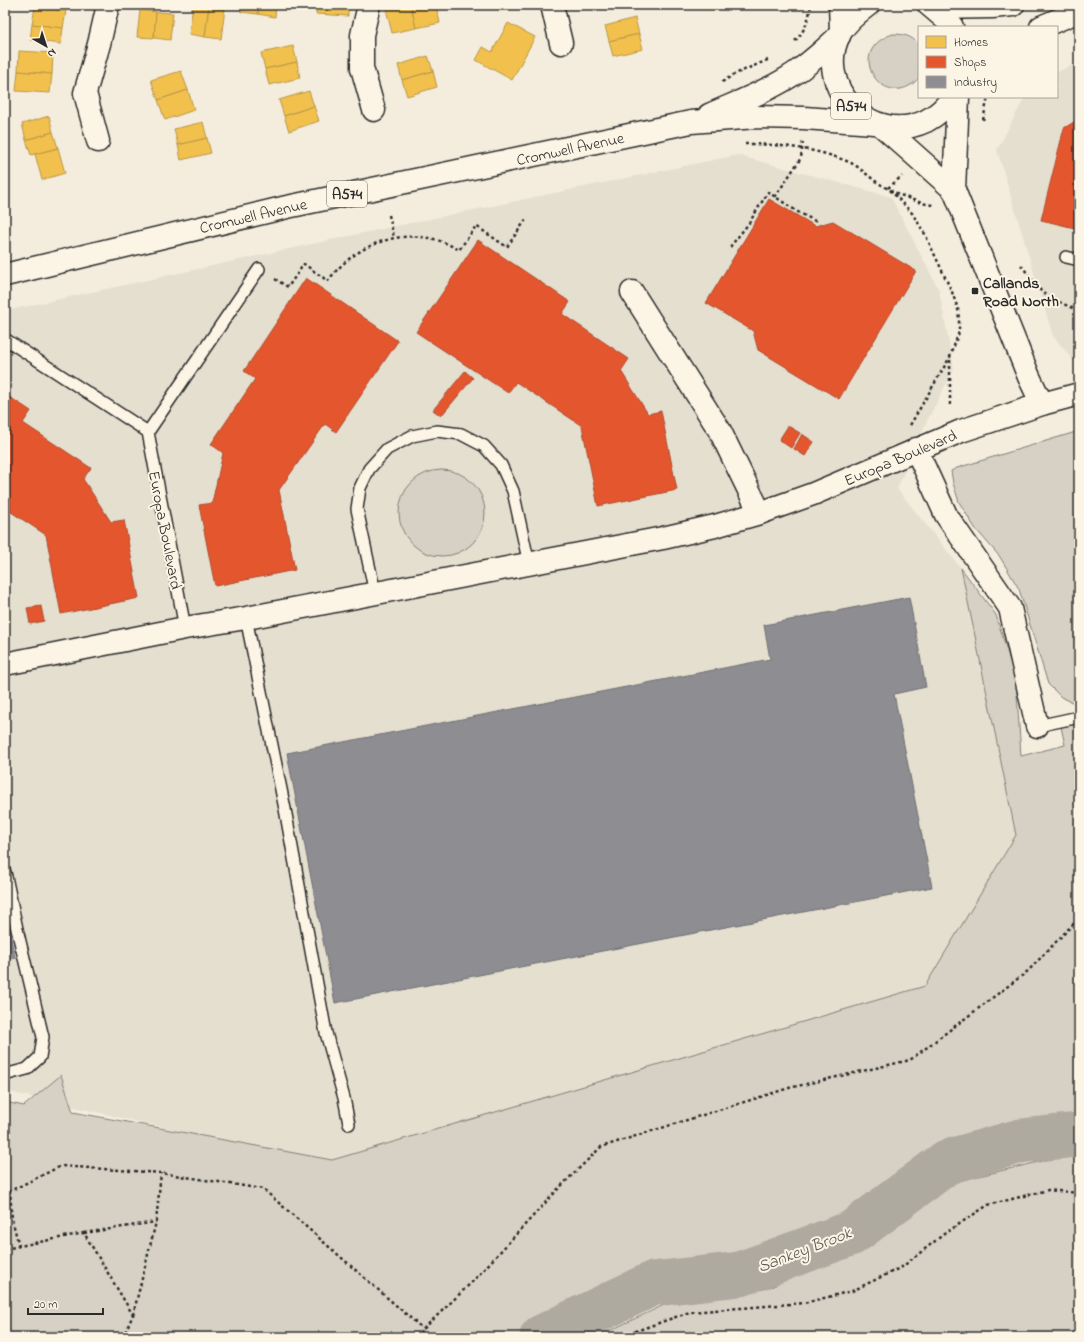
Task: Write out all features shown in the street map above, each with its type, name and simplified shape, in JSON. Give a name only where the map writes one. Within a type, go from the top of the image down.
[{"type":"street","points":[[98,141],[85,93],[108,5]]},
{"type":"street","points":[[369,5],[362,35],[362,68],[374,110]]},
{"type":"street","points":[[552,5],[561,43]]},
{"type":"street","points":[[840,5],[840,34]]},
{"type":"street","name":"A574","points":[[868,5],[853,15],[840,34],[833,56],[835,77],[840,90],[843,97],[856,113],[878,124],[900,127],[918,124],[935,116],[949,103],[952,98]]},
{"type":"street","points":[[932,7],[992,7],[1013,5]]},
{"type":"street","points":[[932,7],[951,26]]},
{"type":"street","points":[[1043,26],[1079,11]]},
{"type":"street","name":"Cromwell Avenue","points":[[691,122],[765,91],[789,77],[812,60],[840,34]]},
{"type":"street","points":[[958,98],[957,198],[1029,377],[1042,404]]},
{"type":"street","name":"Cromwell Avenue","points":[[5,274],[287,207],[691,122],[756,117],[804,118],[878,124]]},
{"type":"street","points":[[878,124],[957,198]]},
{"type":"street","points":[[632,292],[720,431],[760,513]]},
{"type":"street","name":"Europa Boulevard","points":[[5,664],[185,628],[246,618],[663,538],[715,526],[760,513],[857,476],[911,441],[961,431],[1042,404],[1079,394]]},
{"type":"street","points":[[911,441],[946,516],[1010,608],[1037,726]]},
{"type":"lane","points":[[1066,257],[1079,260]]},
{"type":"lane","points":[[5,339],[148,432],[259,269]]},
{"type":"lane","points":[[375,593],[357,509],[360,488],[369,469],[387,449],[412,436],[437,431],[461,434],[484,446],[501,465],[513,491],[529,564]]},
{"type":"lane","name":"Europa Boulevard","points":[[148,432],[185,628]]},
{"type":"lane","points":[[246,618],[285,808],[325,1027],[344,1098],[349,1124]]},
{"type":"lane","points":[[1037,726],[1079,717]]},
{"type":"lane","points":[[5,872],[43,1037],[40,1057],[27,1069],[8,1074],[5,1073]]},
{"type":"path","points":[[792,43],[804,29],[809,18],[811,5]]},
{"type":"path","points":[[982,124],[988,98]]},
{"type":"path","points":[[740,144],[762,144],[803,149],[828,155],[852,164],[864,171],[880,184],[926,205],[957,198]]},
{"type":"path","points":[[775,197],[801,158],[803,149]]},
{"type":"path","points":[[888,188],[902,200],[925,234],[940,263],[956,303],[959,320],[959,332],[950,357],[911,441]]},
{"type":"path","points":[[730,247],[749,222],[768,192],[798,212],[817,222]]},
{"type":"path","points":[[389,215],[394,238]]},
{"type":"path","points":[[259,269],[288,287],[304,264],[328,281],[350,258],[370,246],[394,238],[422,237],[447,243],[459,250],[476,226],[507,247],[527,218]]},
{"type":"path","points":[[1021,265],[1041,291],[1048,297],[1079,311]]},
{"type":"path","points":[[950,357],[950,405]]},
{"type":"path","points":[[415,1337],[473,1281],[559,1188],[601,1147],[789,1088],[910,1060],[1028,971],[1079,918]]},
{"type":"path","points":[[19,1246],[12,1219],[10,1192],[61,1166],[161,1173],[262,1189],[423,1329]]},
{"type":"path","points":[[123,1337],[134,1315],[156,1222],[161,1173]]},
{"type":"path","points":[[624,1337],[636,1331],[690,1312],[804,1303],[852,1291],[902,1267],[944,1234],[988,1205],[1048,1190],[1079,1193]]},
{"type":"path","points":[[5,1249],[84,1233],[156,1222]]},
{"type":"path","points":[[84,1233],[134,1315]]},
{"type":"shaded area","points":[[893,34],[901,34],[914,39],[918,44],[918,79],[906,87],[893,89],[882,85],[874,76],[869,65],[870,53],[878,42]]},
{"type":"shaded area","points":[[1079,62],[1079,367],[1053,336],[997,150],[1024,98],[1058,98],[1058,72]]},
{"type":"shaded area","points":[[737,155],[891,197],[939,290],[954,369],[927,421],[897,489],[961,568],[1016,835],[929,991],[334,1167],[5,1091],[5,311],[358,234]]},
{"type":"shaded area","points":[[1079,431],[1079,701],[1074,703],[1061,697],[1048,684],[1019,589],[1000,557],[975,528],[959,502],[951,471]]},
{"type":"shaded area","points":[[442,470],[458,473],[466,477],[478,489],[482,497],[485,513],[482,529],[478,537],[466,549],[458,553],[442,556],[426,553],[418,549],[406,537],[402,529],[399,513],[402,497],[406,489],[418,477],[426,473]]},
{"type":"shaded area","points":[[961,568],[996,615],[1016,680],[1021,756],[1065,745],[1061,727],[1079,724],[1079,1128],[1022,1136],[910,1180],[838,1220],[835,1261],[858,1252],[954,1182],[1076,1153],[1079,1154],[1079,1337],[596,1337],[664,1305],[764,1289],[776,1285],[751,1257],[723,1260],[721,1287],[656,1299],[589,1337],[5,1337],[5,1102],[24,1106],[61,1075],[73,1112],[332,1160],[925,986],[1016,835]]},
{"type":"building: Homes","points":[[193,5],[209,6],[205,37],[189,34]]},
{"type":"building: Homes","points":[[241,5],[259,5],[258,14],[241,12]]},
{"type":"building: Homes","points":[[259,5],[276,5],[275,17],[258,14]]},
{"type":"building: Homes","points":[[316,5],[348,5],[348,16],[316,14]]},
{"type":"building: Homes","points":[[385,5],[411,5],[416,28],[392,33]]},
{"type":"building: Homes","points":[[411,5],[436,5],[440,23],[416,28]]},
{"type":"building: Homes","points":[[671,5],[691,5],[673,10]]},
{"type":"building: Homes","points":[[701,5],[714,5],[702,8]]},
{"type":"building: Homes","points":[[209,6],[225,9],[221,39],[205,37]]},
{"type":"building: Homes","points":[[35,7],[66,11],[63,28],[32,24]]},
{"type":"building: Homes","points":[[140,10],[156,12],[154,38],[137,37]]},
{"type":"building: Homes","points":[[156,12],[173,13],[170,40],[154,38]]},
{"type":"building: Homes","points":[[635,18],[639,34],[609,41],[605,26]]},
{"type":"building: Homes","points":[[508,23],[535,37],[512,80],[476,60],[483,47],[492,52]]},
{"type":"building: Homes","points":[[32,24],[63,28],[61,44],[30,40]]},
{"type":"building: Homes","points":[[639,34],[643,49],[613,56],[609,41]]},
{"type":"building: Homes","points":[[293,46],[297,62],[265,69],[261,53]]},
{"type":"building: Homes","points":[[19,51],[53,53],[52,74],[18,71]]},
{"type":"building: Homes","points":[[428,56],[433,71],[402,80],[398,65]]},
{"type":"building: Homes","points":[[297,62],[300,78],[269,85],[265,69]]},
{"type":"building: Homes","points":[[18,71],[52,74],[50,93],[16,91]]},
{"type":"building: Homes","points":[[181,71],[188,90],[158,100],[151,80]]},
{"type":"building: Homes","points":[[433,71],[437,87],[407,96],[402,80]]},
{"type":"building: Homes","points":[[188,90],[194,110],[165,120],[158,100]]},
{"type":"building: Homes","points":[[309,91],[314,106],[284,116],[279,100]]},
{"type":"building: Homes","points":[[314,106],[319,121],[289,131],[284,116]]},
{"type":"building: Homes","points":[[49,116],[53,132],[26,140],[22,124]]},
{"type":"building: Homes","points":[[203,122],[207,138],[178,145],[174,129]]},
{"type":"building: Homes","points":[[53,132],[58,148],[31,155],[26,140]]},
{"type":"building: Homes","points":[[207,138],[211,153],[181,160],[178,145]]},
{"type":"building: Homes","points":[[58,148],[65,173],[42,180],[35,154]]},
{"type":"building: Shops","points":[[1079,119],[1079,229],[1041,220],[1064,128]]},
{"type":"building: Shops","points":[[769,199],[815,226],[833,221],[916,271],[839,399],[758,350],[753,331],[706,303]]},
{"type":"building: Shops","points":[[478,240],[570,302],[562,314],[629,359],[621,371],[648,414],[661,411],[677,490],[598,506],[582,426],[516,382],[508,393],[416,332]]},
{"type":"building: Shops","points":[[306,278],[398,341],[336,432],[325,424],[279,490],[295,570],[215,586],[199,505],[212,503],[223,453],[211,444],[255,379],[244,371]]},
{"type":"building: Shops","points":[[465,371],[473,378],[441,416],[433,410]]},
{"type":"building: Shops","points":[[5,394],[31,411],[23,423],[91,468],[83,479],[111,522],[124,520],[139,598],[61,614],[46,535],[5,508]]},
{"type":"building: Shops","points":[[788,426],[800,433],[791,448],[779,440]]},
{"type":"building: Shops","points":[[802,434],[814,442],[805,456],[794,449]]},
{"type":"building: Shops","points":[[41,606],[44,621],[30,624],[27,608]]},
{"type":"building: Industry","points":[[909,597],[926,687],[894,694],[932,887],[335,1003],[287,753],[770,659],[764,625]]},
{"type":"building: Industry","points":[[5,912],[15,958],[5,960]]},
{"type":"waterway","name":"Sankey Brook","points":[[542,1337],[652,1284],[740,1274],[852,1233],[947,1162],[1021,1141],[1079,1136]]},
{"type":"place","name":"Callands Road North","points":[[975,291]]}]
